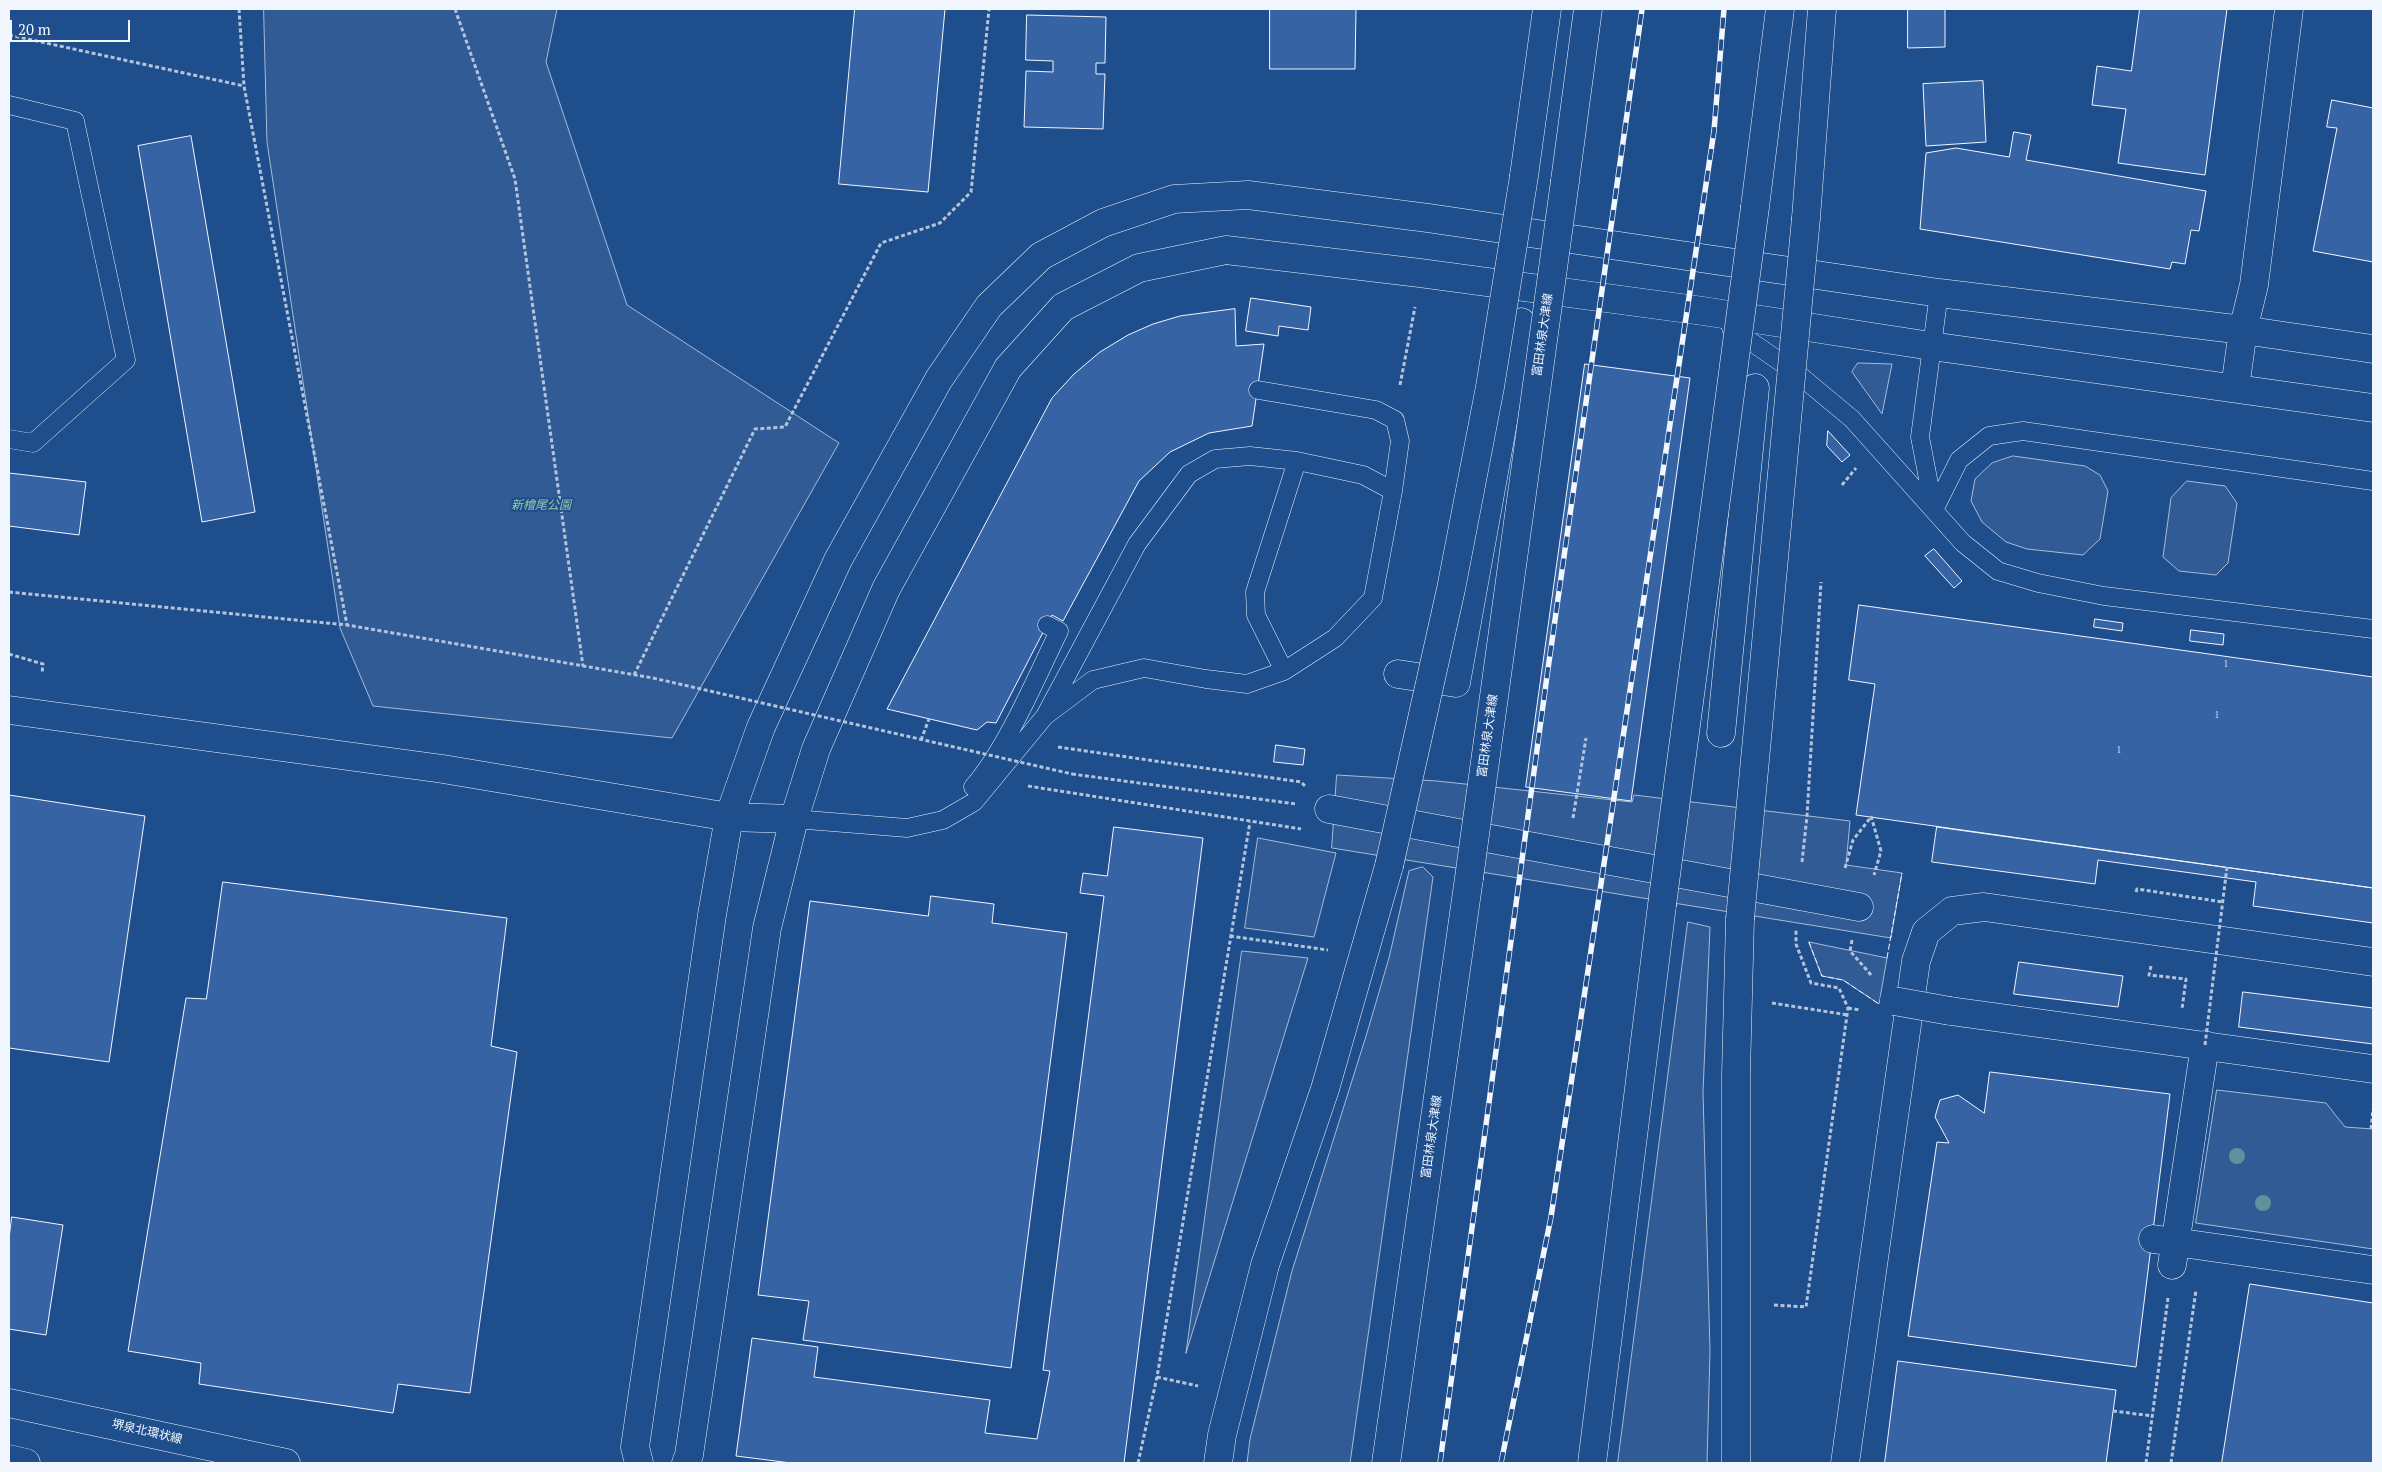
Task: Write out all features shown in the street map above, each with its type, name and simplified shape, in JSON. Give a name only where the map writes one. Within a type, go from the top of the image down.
[{"type":"street","points":[[1218,1463],[1222,1435],[1265,1265],[1325,1089],[1390,866],[1449,599],[1490,387],[1524,176],[1547,9]]},
{"type":"street","name":"富田林泉大津線","points":[[1386,1463],[1469,878],[1588,9]]},
{"type":"street","points":[[1592,1463],[1662,905],[1780,9]]},
{"type":"street","points":[[1736,1463],[1736,1074],[1740,919],[1806,218],[1822,9]]},
{"type":"street","points":[[2235,388],[2243,330],[2254,285],[2289,9]]},
{"type":"street","points":[[639,1463],[635,1447],[712,916],[729,817],[761,727],[838,560],[939,380],[989,306],[1041,256],[1103,223],[1174,198],[1248,195],[1418,216],[1939,293],[2243,330],[2373,349]]},
{"type":"street","points":[[686,1463],[689,1455],[767,928],[794,819],[816,749],[886,589],[1008,368],[1064,307],[1139,268],[1226,250],[1420,273],[1703,311],[1930,346],[2373,408]]},
{"type":"street","points":[[1398,674],[1456,683],[1521,322]]},
{"type":"street","points":[[1721,733],[1755,388]]},
{"type":"street","points":[[9,710],[443,769],[729,817],[794,819]]},
{"type":"street","points":[[1329,809],[1848,905]]},
{"type":"street","points":[[1845,1463],[1916,962],[1926,932],[1952,911],[1984,906],[2373,962]]},
{"type":"street","points":[[1894,1001],[1950,1011],[2373,1069]]},
{"type":"street","points":[[2205,1045],[2167,1249],[2373,1270]]},
{"type":"street","name":"堺泉北環状線","points":[[9,1403],[286,1463]]},
{"type":"street","points":[[9,1459],[26,1463]]},
{"type":"lane","points":[[9,105],[75,121],[126,360],[33,443],[9,439]]},
{"type":"lane","points":[[1934,510],[1920,437],[1930,346],[1939,293]]},
{"type":"lane","points":[[1703,311],[1753,342],[1798,374],[1852,419],[1963,543],[1998,571],[2038,583],[2104,596],[2373,629]]},
{"type":"lane","points":[[1045,716],[1093,680],[1144,668],[1247,684],[1284,672],[1335,638],[1373,598],[1393,491],[1400,441],[1395,420],[1376,410],[1258,390]]},
{"type":"lane","points":[[1934,510],[1959,460],[1989,436],[2023,431],[2373,482]]},
{"type":"lane","points":[[794,819],[907,828],[943,820],[974,802],[1045,716],[1137,544],[1189,474],[1215,459],[1250,456],[1297,461],[1364,475],[1393,491]]},
{"type":"lane","points":[[1284,672],[1256,615],[1255,592],[1297,461]]},
{"type":"lane","points":[[943,820],[984,774],[1012,725],[1059,631],[1047,625]]},
{"type":"path","points":[[240,9],[244,86],[347,625]]},
{"type":"path","points":[[455,9],[515,179],[583,666]]},
{"type":"path","points":[[634,675],[756,429],[785,426],[881,243],[940,223],[971,192],[989,9]]},
{"type":"path","points":[[9,35],[244,86]]},
{"type":"path","points":[[1400,385],[1416,304]]},
{"type":"path","points":[[1842,485],[1856,467]]},
{"type":"path","points":[[1807,816],[1821,582]]},
{"type":"path","points":[[9,592],[347,625],[653,678],[1072,774],[1329,809]]},
{"type":"path","points":[[9,654],[43,664],[42,673]]},
{"type":"path","points":[[921,740],[929,719]]},
{"type":"path","points":[[1568,853],[1586,738]]},
{"type":"path","points":[[1057,746],[1301,782],[1329,809]]},
{"type":"path","points":[[1028,786],[1299,830],[1329,809]]},
{"type":"path","points":[[1848,905],[1853,840],[1871,816],[1881,851],[1877,869]]},
{"type":"path","points":[[1138,1463],[1157,1377],[1250,822]]},
{"type":"path","points":[[2205,1045],[2227,867]]},
{"type":"path","points":[[2142,890],[2223,902]]},
{"type":"path","points":[[1774,1305],[1806,1307],[1848,1015],[1848,1008],[1839,988],[1811,983],[1796,944],[1796,922]]},
{"type":"path","points":[[1230,936],[1329,950]]},
{"type":"path","points":[[2152,961],[2149,975],[2186,979],[2182,1012]]},
{"type":"path","points":[[1772,1003],[1848,1015]]},
{"type":"path","points":[[2371,1129],[2373,1109]]},
{"type":"path","points":[[2146,1463],[2153,1416],[2167,1249]]},
{"type":"path","points":[[2171,1463],[2196,1289]]},
{"type":"path","points":[[1157,1377],[1198,1386]]},
{"type":"path","points":[[2114,1411],[2153,1416]]},
{"type":"shaded area","name":"新檜尾公園","points":[[264,9],[557,9],[546,62],[627,305],[839,443],[672,738],[373,706],[340,628],[267,142]]},
{"type":"shaded area","points":[[1858,363],[1892,364],[1882,414],[1852,372]]},
{"type":"shaded area","points":[[2013,456],[2085,466],[2100,475],[2108,491],[2100,539],[2083,555],[2027,549],[2006,542],[1982,522],[1971,501],[1975,479],[1992,463]]},
{"type":"shaded area","points":[[2187,481],[2225,486],[2237,503],[2228,563],[2216,575],[2179,571],[2163,557],[2171,498]]},
{"type":"shaded area","points":[[1337,775],[1437,781],[1632,802],[1634,795],[1850,821],[1846,865],[1902,873],[1891,938],[1332,848]]},
{"type":"shaded area","points":[[1258,838],[1336,853],[1314,937],[1245,928]]},
{"type":"shaded area","points":[[1423,867],[1433,877],[1350,1463],[1247,1463],[1250,1439],[1292,1271],[1389,958],[1409,871]]},
{"type":"shaded area","points":[[1688,922],[1710,927],[1703,1092],[1710,1350],[1707,1463],[1618,1463]]},
{"type":"shaded area","points":[[1809,942],[1887,958],[1879,1004],[1843,980],[1822,976]]},
{"type":"shaded area","points":[[1242,951],[1308,958],[1186,1353]]},
{"type":"shaded area","points":[[2217,1090],[2326,1103],[2345,1127],[2373,1129],[2373,1249],[2196,1223]]},
{"type":"building","points":[[855,9],[945,9],[928,192],[839,184]]},
{"type":"building","points":[[1270,9],[1356,9],[1355,69],[1270,69]]},
{"type":"building","points":[[1908,9],[1945,9],[1945,47],[1908,48]]},
{"type":"building","points":[[2140,9],[2227,9],[2205,175],[2118,163],[2126,109],[2092,105],[2097,66],[2131,71]]},
{"type":"building","points":[[1027,15],[1106,17],[1105,63],[1096,63],[1096,74],[1105,74],[1103,129],[1024,127],[1026,71],[1053,72],[1053,61],[1026,60]]},
{"type":"building","points":[[1983,81],[1986,142],[1926,146],[1923,84]]},
{"type":"building","points":[[2332,100],[2373,108],[2373,262],[2313,251],[2337,128],[2327,127]]},
{"type":"building","points":[[2014,132],[2031,135],[2026,160],[2206,191],[2199,231],[2191,230],[2185,264],[2172,262],[2170,269],[1920,229],[1926,153],[1956,148],[2009,157]]},
{"type":"building","points":[[191,136],[255,512],[202,522],[138,146]]},
{"type":"building","points":[[1251,298],[1311,307],[1308,330],[1279,326],[1278,336],[1246,331]]},
{"type":"building","points":[[1235,309],[1236,346],[1264,344],[1252,426],[1209,433],[1170,452],[1139,481],[1063,621],[1052,615],[996,723],[987,722],[977,730],[887,709],[1052,398],[1074,374],[1100,352],[1128,335],[1153,324],[1180,316]]},
{"type":"building","points":[[1585,364],[1690,378],[1631,801],[1526,787]]},
{"type":"building","points":[[1828,431],[1850,455],[1842,462],[1827,446]]},
{"type":"building","points":[[9,473],[86,482],[79,535],[9,526]]},
{"type":"building","points":[[1934,549],[1962,581],[1954,588],[1925,556]]},
{"type":"building","points":[[1859,605],[2373,677],[2373,888],[1856,815],[1875,684],[1849,680]]},
{"type":"building","points":[[2095,619],[2123,623],[2122,631],[2094,627]]},
{"type":"building","points":[[2191,630],[2224,634],[2223,645],[2190,641]]},
{"type":"building","points":[[1276,745],[1305,749],[1303,765],[1274,762]]},
{"type":"building","points":[[9,795],[145,816],[109,1062],[9,1048]]},
{"type":"building","points":[[1114,827],[1203,838],[1124,1463],[791,1463],[736,1456],[752,1338],[818,1347],[814,1377],[990,1400],[985,1433],[1037,1439],[1050,1371],[1043,1370],[1104,896],[1080,893],[1083,873],[1107,876]]},
{"type":"building","points":[[1937,827],[2373,888],[2373,923],[2253,906],[2256,882],[2098,860],[2095,884],[1932,862]]},
{"type":"building","points":[[223,882],[507,918],[491,1046],[517,1052],[470,1393],[398,1384],[393,1413],[199,1384],[201,1363],[128,1351],[186,998],[206,999]]},
{"type":"building","points":[[931,896],[994,904],[992,923],[1067,933],[1011,1368],[803,1340],[809,1301],[758,1295],[810,901],[928,916]]},
{"type":"building","points":[[2019,962],[2123,976],[2118,1007],[2014,994]]},
{"type":"building","points":[[2243,992],[2373,1008],[2373,1044],[2239,1027]]},
{"type":"building","points":[[1990,1072],[2170,1094],[2136,1367],[1908,1336],[1937,1142],[1949,1143],[1935,1117],[1940,1100],[1958,1095],[1984,1113]]},
{"type":"building","points":[[12,1217],[63,1225],[46,1335],[9,1329],[9,1239]]},
{"type":"building","points":[[2250,1284],[2373,1303],[2373,1463],[2222,1463]]},
{"type":"building","points":[[1898,1361],[2116,1390],[2106,1463],[1885,1463]]},
{"type":"railway","points":[[1440,1463],[1547,676],[1642,9]]},
{"type":"railway","points":[[1501,1463],[1551,1217],[1714,131],[1724,9]]},
{"type":"fence","points":[[1887,958],[1902,873]]},
{"type":"fence","points":[[1809,942],[1822,976],[1843,980],[1879,1004]]}]
